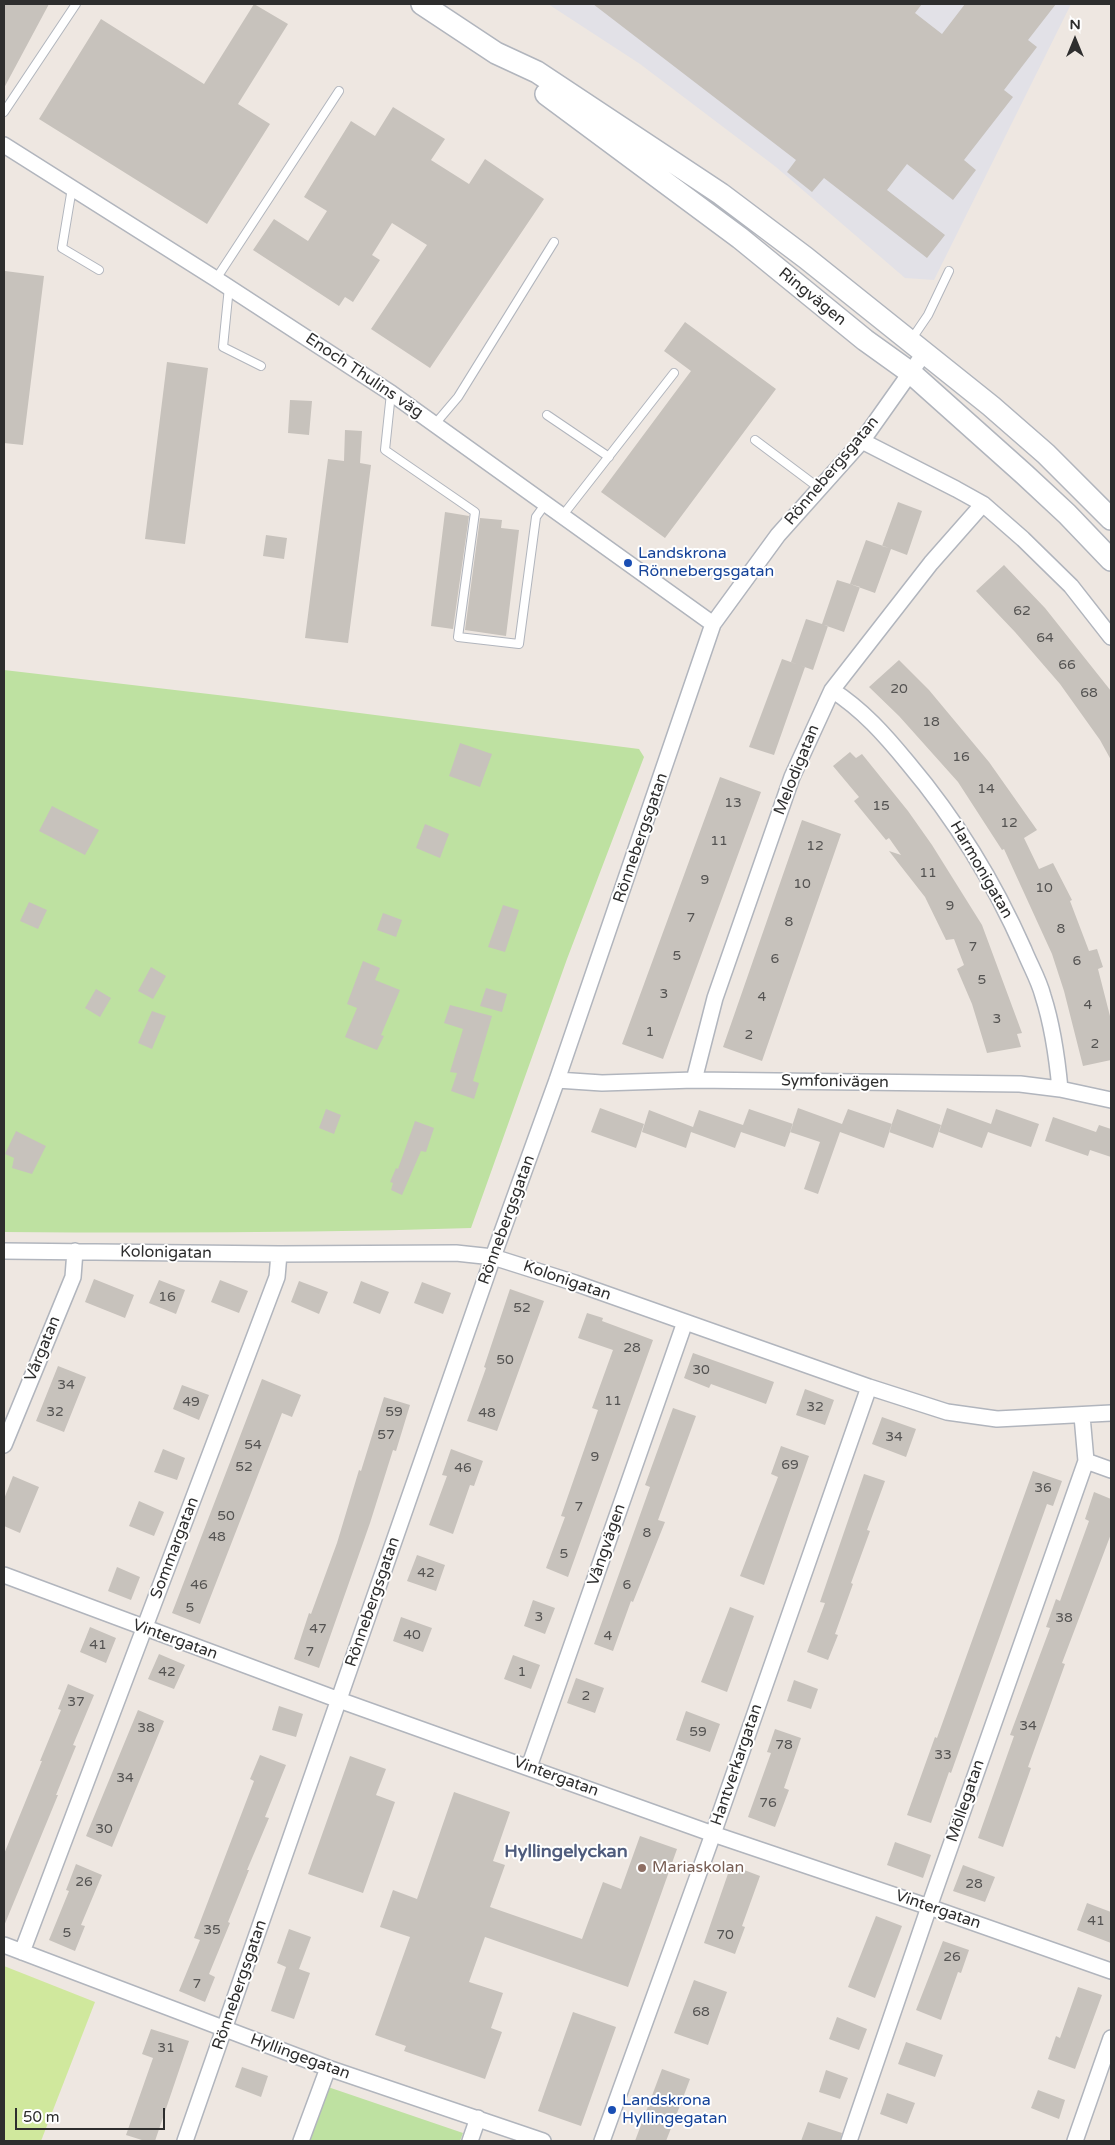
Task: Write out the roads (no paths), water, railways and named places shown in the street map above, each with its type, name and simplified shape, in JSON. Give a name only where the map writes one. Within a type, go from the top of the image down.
[{"type":"main road","name":"Ringvägen","points":[[422,4],[496,52],[537,72],[722,194],[806,258],[991,406],[1046,454],[1111,519]]},
{"type":"main road","name":"Ringvägen","points":[[496,52],[530,83],[740,238],[865,340],[911,373],[1046,494],[1111,560]]},
{"type":"street","name":"Enoch Thulins väg","points":[[4,145],[391,393],[713,624]]},
{"type":"street","name":"Rönnebergsgatan","points":[[185,2141],[493,1258],[557,1080],[713,624],[778,535],[862,441],[911,373],[918,347]]},
{"type":"street","points":[[862,441],[983,504],[1023,538],[1071,586],[1111,637]]},
{"type":"street","name":"Melodigatan","points":[[694,1080],[715,998],[792,777],[832,690],[931,563],[983,504]]},
{"type":"street","name":"Harmonigatan","points":[[832,690],[854,704],[883,733],[947,812],[976,855],[1007,912],[1043,993],[1055,1039],[1060,1089]]},
{"type":"street","name":"Symfonivägen","points":[[557,1080],[602,1084],[694,1080],[1020,1084],[1060,1089],[1111,1100]]},
{"type":"street","name":"Kolonigatan","points":[[4,1251],[278,1254],[456,1253],[493,1258],[575,1283],[869,1387],[947,1412],[997,1419],[1111,1413]]},
{"type":"street","name":"Vårgatan","points":[[4,1446],[73,1277],[75,1251]]},
{"type":"street","name":"Sommargatan","points":[[22,1952],[277,1276],[278,1254]]},
{"type":"street","name":"Vångvägen","points":[[529,1767],[684,1322]]},
{"type":"street","name":"Hantverkargatan","points":[[602,2141],[713,1834],[869,1387]]},
{"type":"street","points":[[1082,1416],[1086,1461],[1111,1470]]},
{"type":"street","name":"Möllegatan","points":[[849,2141],[1086,1461]]},
{"type":"street","name":"Vintergatan","points":[[4,1575],[144,1629],[713,1834],[1111,1971]]},
{"type":"street","name":"Hyllingegatan","points":[[4,1945],[328,2068],[543,2141]]},
{"type":"street","points":[[1075,2141],[1111,2038]]},
{"type":"street","points":[[301,2141],[328,2068]]},
{"type":"street","points":[[470,2141],[478,2118]]},
{"type":"lane","points":[[4,112],[76,4]]},
{"type":"lane","points":[[261,366],[223,347],[222,283],[339,91]]},
{"type":"lane","points":[[72,188],[62,248],[99,270]]},
{"type":"lane","points":[[435,424],[458,397],[554,242]]},
{"type":"lane","points":[[918,347],[928,315],[949,271]]},
{"type":"lane","points":[[563,515],[674,373]]},
{"type":"lane","points":[[391,393],[385,450],[475,512],[458,637],[519,644],[536,517],[546,503]]},
{"type":"lane","points":[[547,415],[609,457]]},
{"type":"lane","points":[[755,440],[819,488]]},
{"type":"place","name":"Landskrona Rönnebergsgatan","points":[[628,563]]},
{"type":"place","name":"Mariaskolan","points":[[642,1868]]},
{"type":"place","name":"Landskrona Hyllingegatan","points":[[612,2110]]},
{"type":"district","name":"Hyllingelyckan","points":[[566,1852]]}]
